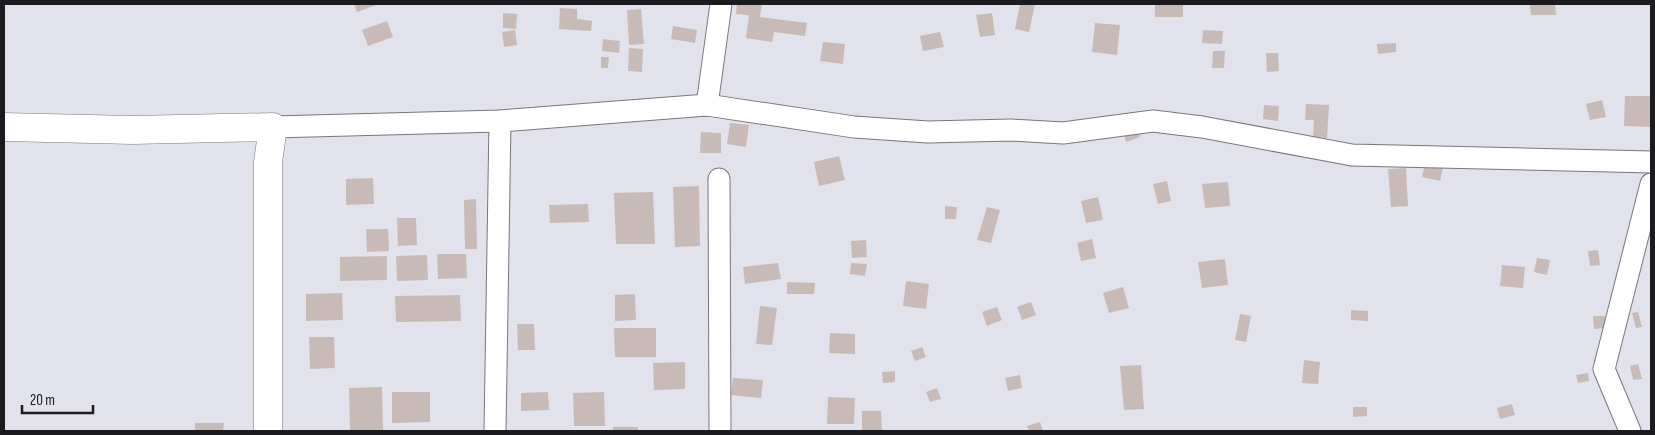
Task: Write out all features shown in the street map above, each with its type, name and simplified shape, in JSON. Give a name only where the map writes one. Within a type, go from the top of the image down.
[{"type":"street","points":[[707,105],[721,4]]},
{"type":"street","points":[[4,127],[133,130],[500,121],[707,105],[854,127],[928,132],[1011,130],[1063,133],[1153,121],[1202,127],[1352,155],[1651,162]]},
{"type":"street","points":[[495,431],[500,121]]},
{"type":"street","points":[[268,431],[268,162],[273,126]]},
{"type":"street","points":[[719,179],[720,431]]},
{"type":"street","points":[[1630,431],[1604,369],[1650,193]]},
{"type":"building","points":[[354,4],[379,4],[357,12]]},
{"type":"building","points":[[737,4],[762,4],[760,17],[807,23],[805,36],[774,32],[772,42],[746,38],[749,15],[736,14]]},
{"type":"building","points":[[1020,4],[1035,4],[1029,32],[1015,29]]},
{"type":"building","points":[[1155,4],[1183,4],[1183,17],[1155,17]]},
{"type":"building","points":[[1555,4],[1556,15],[1531,15],[1530,5]]},
{"type":"building","points":[[560,8],[577,9],[577,19],[592,21],[591,31],[559,29]]},
{"type":"building","points":[[641,9],[644,44],[629,45],[627,10]]},
{"type":"building","points":[[503,13],[517,14],[516,29],[503,28]]},
{"type":"building","points":[[992,13],[995,35],[980,37],[976,15]]},
{"type":"building","points":[[387,21],[393,37],[368,46],[362,30]]},
{"type":"building","points":[[1095,23],[1120,25],[1117,55],[1092,52]]},
{"type":"building","points":[[673,26],[697,30],[695,43],[671,39]]},
{"type":"building","points":[[515,30],[517,45],[504,47],[502,32]]},
{"type":"building","points":[[1203,30],[1223,31],[1222,44],[1202,43]]},
{"type":"building","points":[[940,32],[944,47],[923,51],[920,36]]},
{"type":"building","points":[[603,39],[620,41],[619,53],[602,51]]},
{"type":"building","points":[[823,42],[845,44],[843,64],[820,61]]},
{"type":"building","points":[[1396,43],[1396,52],[1378,54],[1377,44]]},
{"type":"building","points":[[629,48],[643,49],[642,72],[628,71]]},
{"type":"building","points":[[1213,51],[1225,51],[1224,68],[1212,68]]},
{"type":"building","points":[[1266,53],[1278,53],[1279,71],[1267,72]]},
{"type":"building","points":[[601,57],[609,57],[608,68],[601,68]]},
{"type":"building","points":[[1625,96],[1651,96],[1651,127],[1624,126]]},
{"type":"building","points":[[1602,100],[1606,117],[1590,120],[1586,104]]},
{"type":"building","points":[[1306,104],[1329,105],[1327,138],[1313,137],[1314,120],[1305,120]]},
{"type":"building","points":[[1264,105],[1279,106],[1278,121],[1263,119]]},
{"type":"building","points":[[730,123],[749,125],[746,147],[727,144]]},
{"type":"building","points":[[1136,127],[1140,137],[1126,142],[1123,131]]},
{"type":"building","points":[[701,132],[721,133],[721,153],[700,153]]},
{"type":"building","points":[[839,156],[845,180],[819,186],[814,162]]},
{"type":"building","points":[[1425,164],[1443,168],[1440,181],[1422,177]]},
{"type":"building","points":[[1406,168],[1408,206],[1391,207],[1388,169]]},
{"type":"building","points":[[373,178],[374,204],[346,205],[346,179]]},
{"type":"building","points":[[1167,181],[1171,201],[1158,204],[1153,184]]},
{"type":"building","points":[[1228,182],[1230,206],[1205,208],[1202,184]]},
{"type":"building","points":[[699,186],[700,246],[675,247],[673,187]]},
{"type":"building","points":[[653,192],[655,244],[616,244],[614,193]]},
{"type":"building","points":[[1098,197],[1103,220],[1086,223],[1081,201]]},
{"type":"building","points":[[476,199],[477,249],[465,249],[464,200]]},
{"type":"building","points":[[588,204],[589,222],[550,223],[549,205]]},
{"type":"building","points":[[945,206],[957,207],[956,219],[945,219]]},
{"type":"building","points":[[987,207],[1000,210],[991,243],[977,240]]},
{"type":"building","points":[[397,218],[416,218],[417,245],[398,246]]},
{"type":"building","points":[[366,229],[388,229],[389,251],[367,252]]},
{"type":"building","points":[[1092,239],[1096,258],[1081,261],[1077,243]]},
{"type":"building","points":[[866,240],[867,257],[852,258],[851,241]]},
{"type":"building","points":[[1598,250],[1600,265],[1590,266],[1588,251]]},
{"type":"building","points":[[437,254],[466,254],[467,278],[438,279]]},
{"type":"building","points":[[427,255],[428,280],[397,281],[396,256]]},
{"type":"building","points":[[387,256],[387,280],[340,281],[340,257]]},
{"type":"building","points":[[1537,258],[1550,260],[1547,275],[1534,272]]},
{"type":"building","points":[[1225,259],[1228,285],[1202,288],[1198,262]]},
{"type":"building","points":[[778,263],[781,279],[745,284],[743,267]]},
{"type":"building","points":[[851,263],[867,264],[865,276],[850,274]]},
{"type":"building","points":[[1502,265],[1525,267],[1523,288],[1500,286]]},
{"type":"building","points":[[906,281],[929,284],[926,309],[903,306]]},
{"type":"building","points":[[787,282],[815,283],[814,294],[787,294]]},
{"type":"building","points":[[1123,287],[1129,308],[1109,313],[1103,293]]},
{"type":"building","points":[[342,293],[343,320],[306,321],[306,294]]},
{"type":"building","points":[[635,294],[636,320],[615,321],[615,295]]},
{"type":"building","points":[[460,295],[461,321],[396,322],[395,296]]},
{"type":"building","points":[[1031,302],[1036,315],[1022,320],[1017,307]]},
{"type":"building","points":[[760,306],[777,308],[772,345],[756,344]]},
{"type":"building","points":[[997,307],[1002,320],[987,326],[982,312]]},
{"type":"building","points":[[1351,310],[1368,311],[1368,321],[1351,320]]},
{"type":"building","points":[[1638,312],[1642,327],[1636,328],[1632,313]]},
{"type":"building","points":[[1240,314],[1251,316],[1246,342],[1235,340]]},
{"type":"building","points":[[1593,316],[1605,316],[1606,328],[1594,329]]},
{"type":"building","points":[[517,324],[534,324],[535,350],[518,350]]},
{"type":"building","points":[[614,328],[656,328],[656,357],[615,357]]},
{"type":"building","points":[[830,333],[855,334],[855,354],[829,353]]},
{"type":"building","points":[[309,337],[334,337],[335,368],[310,369]]},
{"type":"building","points":[[922,347],[926,357],[915,361],[911,351]]},
{"type":"building","points":[[1304,360],[1320,362],[1318,384],[1302,383]]},
{"type":"building","points":[[685,362],[685,389],[654,390],[653,363]]},
{"type":"building","points":[[1638,364],[1642,379],[1633,380],[1630,366]]},
{"type":"building","points":[[1141,365],[1144,409],[1124,410],[1120,366]]},
{"type":"building","points":[[895,371],[895,382],[883,383],[882,372]]},
{"type":"building","points":[[1588,373],[1589,381],[1578,383],[1576,375]]},
{"type":"building","points":[[1020,375],[1022,388],[1008,391],[1005,378]]},
{"type":"building","points":[[733,378],[763,380],[761,398],[731,395]]},
{"type":"building","points":[[382,387],[383,431],[350,431],[349,388]]},
{"type":"building","points":[[937,388],[941,399],[930,402],[926,392]]},
{"type":"building","points":[[392,392],[430,392],[430,422],[392,423]]},
{"type":"building","points":[[548,392],[549,410],[521,411],[521,393]]},
{"type":"building","points":[[604,392],[605,426],[574,426],[573,393]]},
{"type":"building","points":[[828,397],[855,398],[854,424],[827,424]]},
{"type":"building","points":[[1512,404],[1515,415],[1500,419],[1497,408]]},
{"type":"building","points":[[1353,407],[1367,407],[1367,416],[1353,417]]},
{"type":"building","points":[[862,411],[881,411],[882,431],[862,431]]},
{"type":"building","points":[[1040,422],[1043,431],[1029,431],[1027,426]]},
{"type":"building","points":[[195,423],[224,423],[223,431],[195,431]]},
{"type":"building","points":[[613,427],[638,427],[638,431],[613,431]]}]
